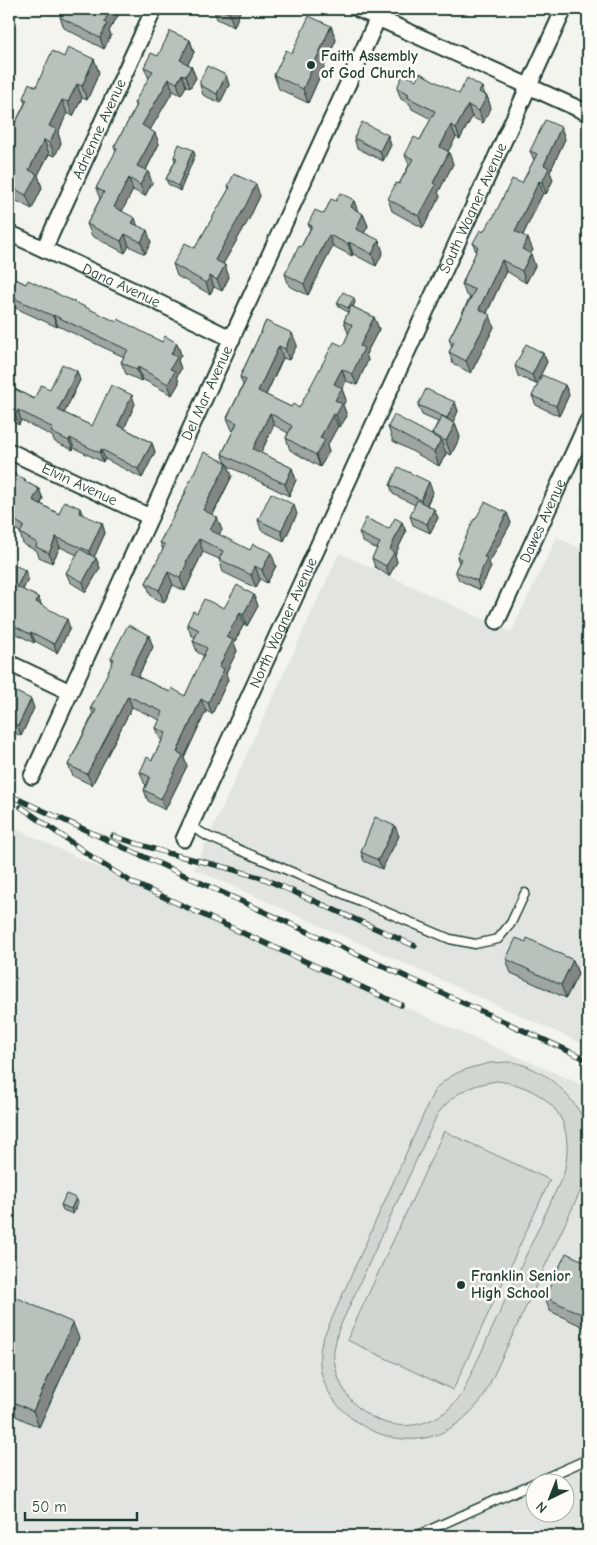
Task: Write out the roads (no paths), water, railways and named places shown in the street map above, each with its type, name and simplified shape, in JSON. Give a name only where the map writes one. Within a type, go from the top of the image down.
[{"type":"street","name":"Adrienne Avenue","points":[[44,249],[154,9]]},
{"type":"street","points":[[358,9],[380,13],[588,113]]},
{"type":"street","name":"South Wagner Avenue","points":[[381,407],[564,9]]},
{"type":"street","name":"Del Mar Avenue","points":[[32,776],[380,13]]},
{"type":"street","name":"Dana Avenue","points":[[9,233],[232,338]]},
{"type":"street","name":"North Wagner Avenue","points":[[187,833],[381,407]]},
{"type":"street","name":"Dawes Avenue","points":[[497,621],[588,421]]},
{"type":"street","name":"Elvin Avenue","points":[[9,451],[150,517]]},
{"type":"street","points":[[9,663],[70,692]]},
{"type":"lane","points":[[187,833],[209,837],[450,939],[476,944],[498,939],[511,923],[525,893]]},
{"type":"lane","points":[[559,1472],[588,1459]]},
{"type":"lane","points":[[416,1536],[524,1488]]},
{"type":"railway","points":[[9,795],[588,1060]]},
{"type":"railway","points":[[21,807],[99,862],[133,883],[401,1005]]},
{"type":"railway","points":[[113,836],[167,853],[265,879],[415,946]]},
{"type":"place","name":"Faith Assembly of God Church","points":[[311,65]]},
{"type":"place","name":"Franklin Senior High School","points":[[461,1285]]}]
